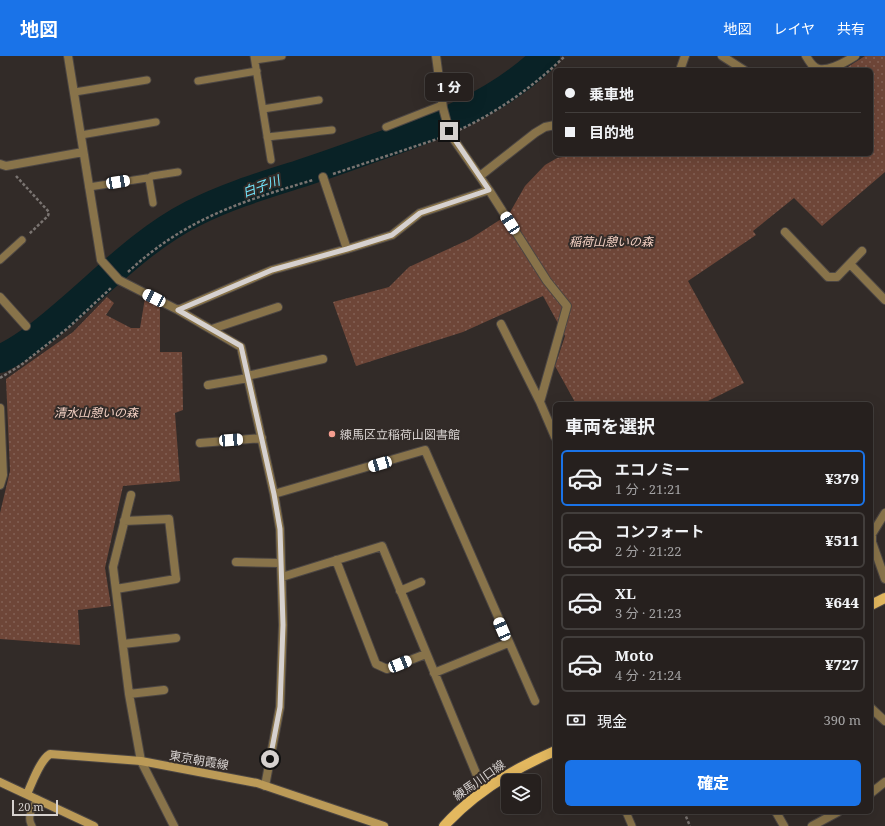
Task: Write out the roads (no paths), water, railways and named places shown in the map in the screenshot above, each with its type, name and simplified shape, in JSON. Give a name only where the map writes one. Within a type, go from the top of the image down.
[{"type":"main road","points":[[873,604],[885,598]]},
{"type":"main road","name":"練馬川口線","points":[[444,826],[457,812],[483,790],[510,773],[553,752]]},
{"type":"main road","name":"東京朝霞線","points":[[26,794],[42,762],[50,754],[141,761],[206,772],[265,786],[384,826]]},
{"type":"main road","points":[[0,782],[94,826]]},
{"type":"street","points":[[68,56],[101,260],[118,279],[178,310],[241,346],[274,494],[280,529],[283,625],[280,707],[265,786]]},
{"type":"street","points":[[436,56],[443,107],[450,132],[547,281],[567,306],[540,402]]},
{"type":"street","points":[[681,68],[685,56]]},
{"type":"street","points":[[722,56],[734,67]]},
{"type":"street","points":[[806,56],[812,65],[818,68]]},
{"type":"street","points":[[825,68],[840,65],[855,56]]},
{"type":"street","points":[[480,176],[535,133],[545,127],[553,125]]},
{"type":"street","points":[[0,164],[9,166],[83,152]]},
{"type":"street","points":[[323,177],[347,249]]},
{"type":"street","points":[[178,310],[272,270],[392,235],[420,213],[489,190]]},
{"type":"street","points":[[785,232],[828,277],[837,277],[862,251]]},
{"type":"street","points":[[850,264],[885,300]]},
{"type":"street","points":[[0,297],[26,326]]},
{"type":"street","points":[[212,329],[278,308]]},
{"type":"street","points":[[501,324],[540,402],[553,432]]},
{"type":"street","points":[[208,385],[248,377],[323,358]]},
{"type":"street","points":[[0,408],[3,475],[0,485]]},
{"type":"street","points":[[200,443],[262,438]]},
{"type":"street","points":[[274,494],[425,450],[535,702]]},
{"type":"street","points":[[130,495],[113,567],[129,694],[141,761],[174,826]]},
{"type":"street","points":[[873,532],[885,513]]},
{"type":"street","points":[[116,589],[176,579],[169,519],[124,521]]},
{"type":"street","points":[[873,545],[885,579]]},
{"type":"street","points":[[282,578],[382,546],[483,790]]},
{"type":"street","points":[[336,560],[376,664],[387,669],[426,654]]},
{"type":"street","points":[[236,562],[281,563]]},
{"type":"street","points":[[400,591],[421,582]]},
{"type":"street","points":[[123,644],[176,638]]},
{"type":"street","points":[[434,673],[508,643]]},
{"type":"street","points":[[129,694],[164,690]]},
{"type":"street","points":[[873,710],[885,721]]},
{"type":"street","points":[[873,791],[885,782]]},
{"type":"street","points":[[777,814],[784,826]]},
{"type":"street","points":[[812,826],[834,814]]},
{"type":"lane","points":[[271,160],[254,58],[282,56]]},
{"type":"lane","points":[[198,81],[256,71]]},
{"type":"lane","points":[[75,92],[147,80]]},
{"type":"lane","points":[[263,109],[318,100]]},
{"type":"lane","points":[[386,127],[443,107]]},
{"type":"lane","points":[[81,136],[156,122]]},
{"type":"lane","points":[[267,136],[332,130]]},
{"type":"lane","points":[[89,186],[149,178],[152,176],[178,172]]},
{"type":"lane","points":[[149,178],[153,203]]},
{"type":"lane","points":[[0,260],[22,240]]},
{"type":"lane","points":[[32,826],[29,818],[37,799]]},
{"type":"lane","points":[[627,814],[632,826]]},
{"type":"waterway","name":"白子川","points":[[0,359],[29,342],[46,329],[144,245],[175,223],[217,202],[243,192],[394,141],[464,113],[507,88],[546,56]]},
{"type":"place","name":"練馬区立稲荷山図書館","points":[[332,434]]},
{"type":"park label","name":"稲荷山憩いの森","points":[[611,241]]},
{"type":"park label","name":"清水山憩いの森","points":[[96,412]]}]
